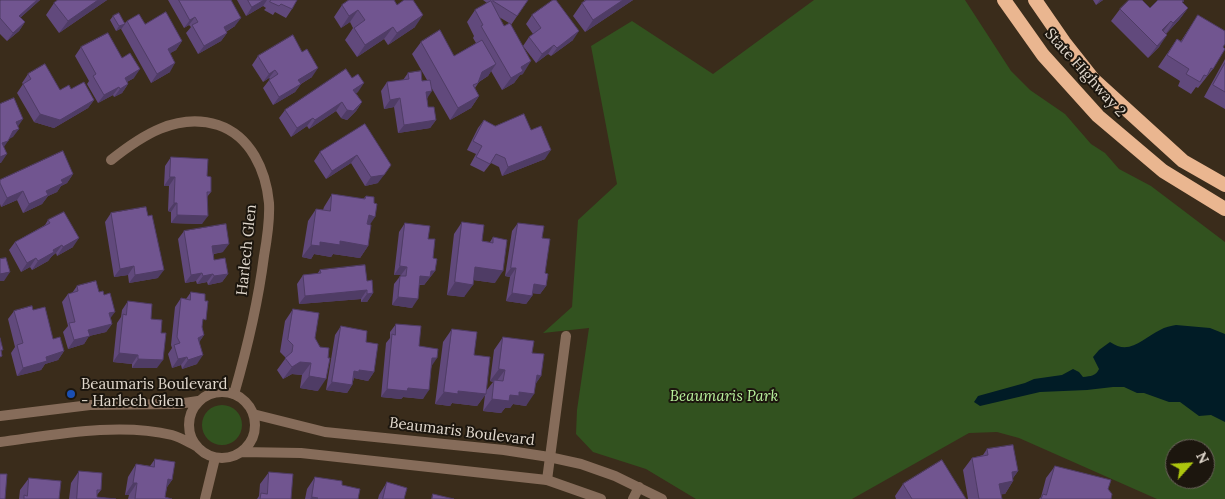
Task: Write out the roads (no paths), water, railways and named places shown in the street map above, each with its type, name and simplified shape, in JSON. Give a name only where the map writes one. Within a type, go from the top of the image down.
[{"type":"highway","name":"State Highway 2","points":[[1004,0],[1044,55],[1098,116],[1163,171],[1225,210]]},
{"type":"highway","name":"State Highway 2","points":[[1035,0],[1064,42],[1094,80],[1183,160],[1225,185]]},
{"type":"street","name":"Harlech Glen","points":[[111,160],[145,135],[165,126],[189,120],[214,124],[233,131],[256,157],[266,185],[269,206],[267,233],[251,328],[234,394]]},
{"type":"street","points":[[547,480],[566,336]]},
{"type":"street","points":[[0,416],[90,405],[178,404],[198,401],[211,394],[221,392],[234,394],[245,402],[253,414],[255,420],[253,436],[241,452]]},
{"type":"street","points":[[196,446],[189,426],[190,415],[198,401]]},
{"type":"street","name":"Beaumaris Boulevard","points":[[253,414],[325,432],[504,450],[549,457],[581,464],[639,487],[662,499]]},
{"type":"street","points":[[0,442],[112,430],[143,430],[173,435],[215,458],[225,458],[241,452],[301,453],[547,480],[601,499]]},
{"type":"street","points":[[205,499],[215,458]]},
{"type":"street","points":[[633,499],[639,487]]},
{"type":"water","points":[[1176,325],[1210,328],[1225,334],[1225,422],[1211,415],[1199,416],[1180,402],[1169,402],[1144,393],[1137,393],[1124,387],[1040,392],[980,406],[974,402],[978,396],[1034,379],[1062,375],[1073,369],[1083,377],[1093,375],[1099,369],[1093,357],[1110,342],[1117,346],[1130,346],[1162,329]]},
{"type":"place","name":"Beaumaris Boulevard - Harlech Glen","points":[[71,394]]},
{"type":"park label","name":"Beaumaris Park","points":[[724,397]]}]
